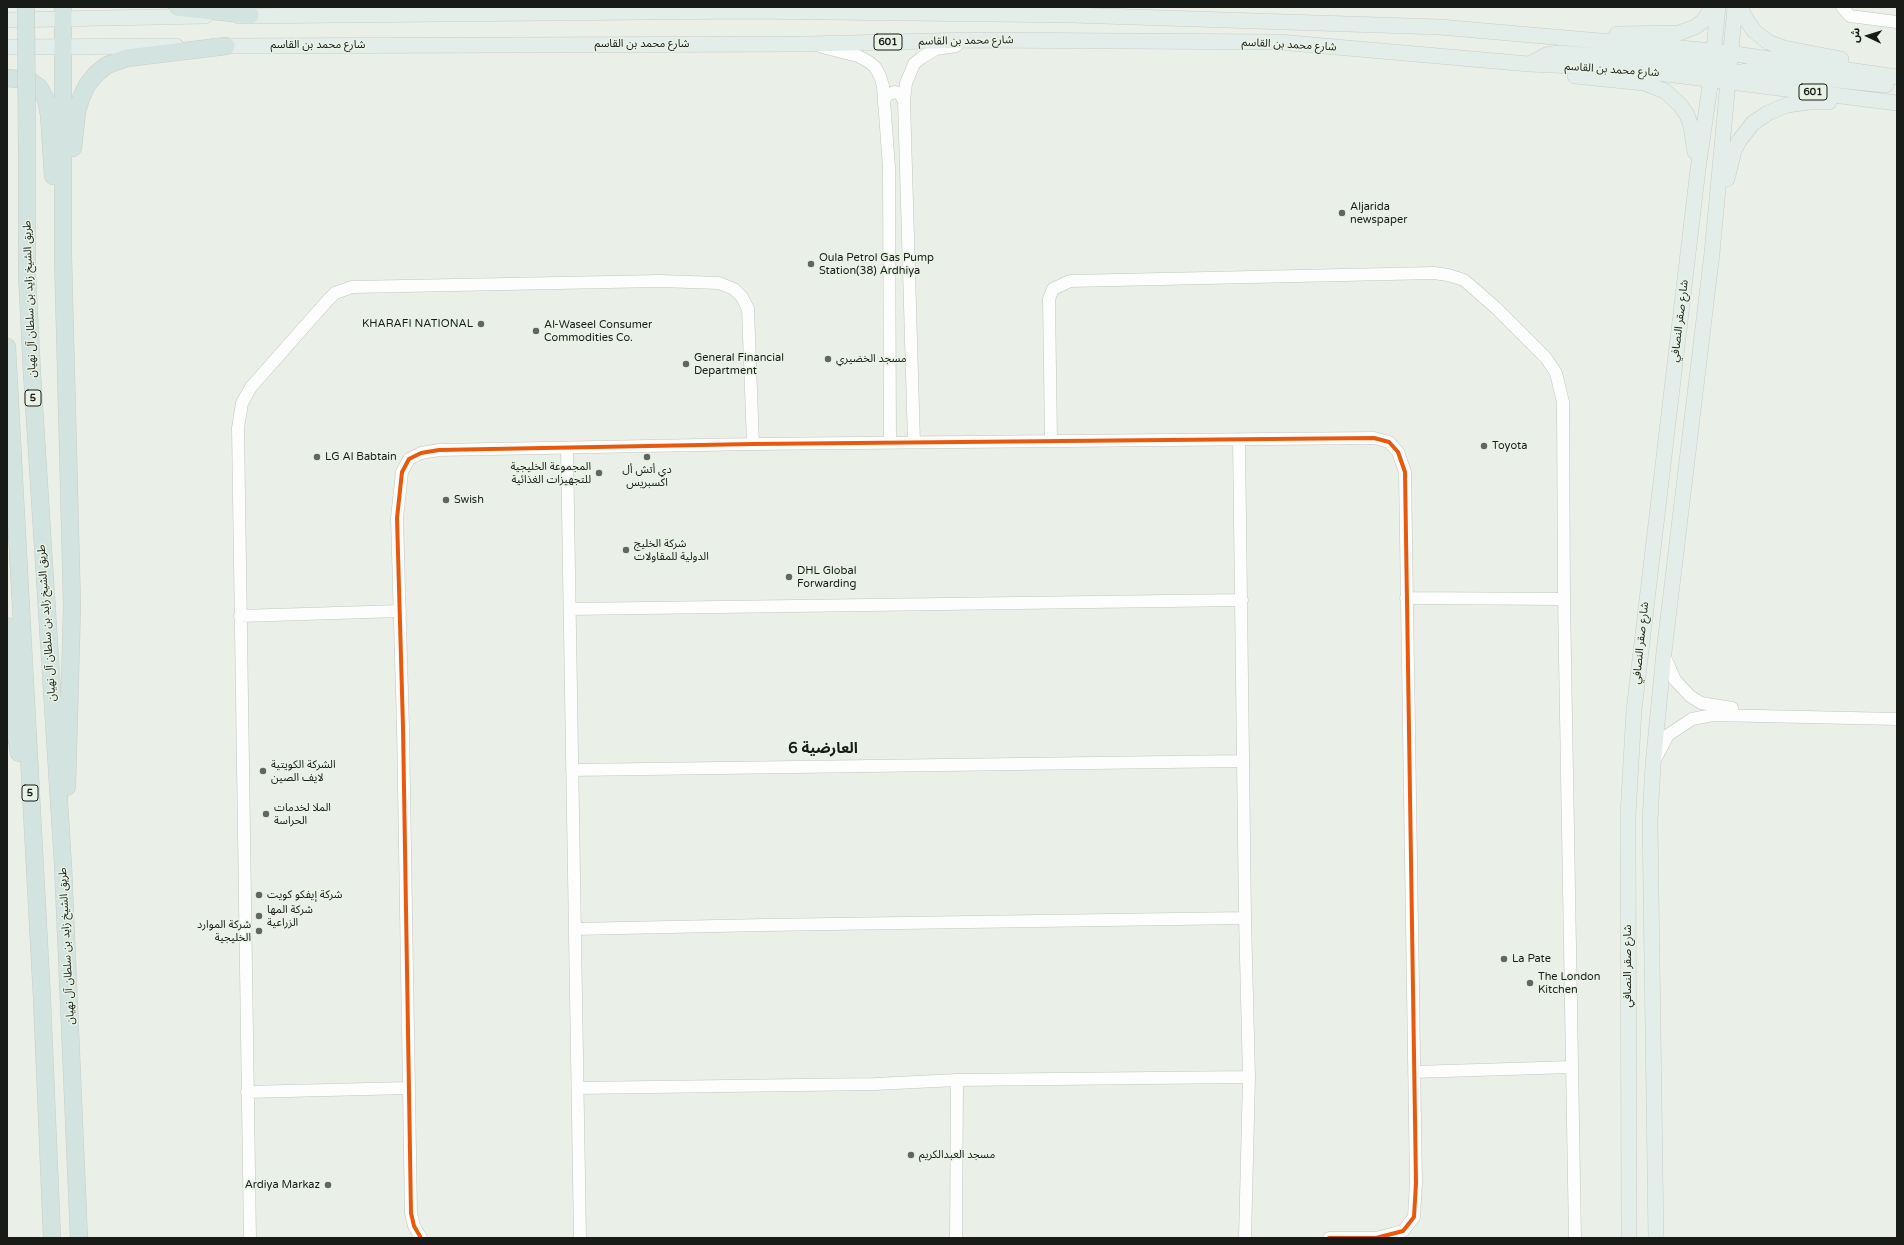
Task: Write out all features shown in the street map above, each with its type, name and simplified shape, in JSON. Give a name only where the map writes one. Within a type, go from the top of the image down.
[{"type":"highway","name":"طريق الشيخ زايد بن سلطان آل نهيان","points":[[26,7],[27,274],[31,366],[63,865],[79,1238]]},
{"type":"highway","points":[[178,7],[250,15]]},
{"type":"highway","points":[[63,13],[64,255],[72,606],[71,701],[63,865]]},
{"type":"highway","points":[[64,255],[77,112],[87,85],[96,74],[107,65],[127,58],[226,46]]},
{"type":"highway","points":[[7,78],[29,80],[39,87],[46,100],[49,115],[55,195],[64,255]]},
{"type":"highway","name":"5","points":[[7,347],[29,781],[42,999],[52,1238]]},
{"type":"highway","points":[[7,626],[16,739]]},
{"type":"highway","points":[[7,716],[29,781]]},
{"type":"main road","points":[[1545,35],[1570,33],[1679,34],[1702,22],[1714,7]]},
{"type":"main road","name":"شارع صقر النصافي","points":[[1629,1238],[1628,815],[1632,740],[1642,636],[1718,7]]},
{"type":"main road","points":[[1656,1238],[1650,821],[1653,765],[1664,652],[1712,253],[1735,7]]},
{"type":"main road","points":[[1741,7],[1751,28],[1768,42],[1784,48],[1855,62],[1881,74]]},
{"type":"main road","name":"شارع محمد بن القاسم","points":[[7,20],[63,13],[250,15],[746,11],[1072,15],[1440,27],[1545,35],[1712,65],[1729,77],[1897,104]]},
{"type":"main road","points":[[1279,42],[1272,32],[1272,29],[1278,25],[1406,33],[1423,32],[1440,27]]},
{"type":"main road","name":"شارع محمد بن القاسم","points":[[7,47],[807,44],[971,40],[1168,40],[1279,42],[1529,64],[1619,68],[1712,65],[1731,54],[1897,77]]},
{"type":"main road","points":[[1529,64],[1548,72],[1644,83],[1665,91],[1682,106],[1687,115],[1691,126],[1698,169]]},
{"type":"main road","points":[[1729,77],[1753,72],[1897,86]]},
{"type":"main road","points":[[1712,253],[1734,151],[1739,141],[1752,123],[1777,108],[1797,103],[1834,102],[1897,107]]},
{"type":"street","points":[[634,12],[668,7]]},
{"type":"street","points":[[1033,7],[1072,15]]},
{"type":"street","points":[[1842,7],[1850,16],[1897,22]]},
{"type":"street","points":[[914,442],[904,101],[906,83],[914,64],[929,52],[945,47],[1168,40]]},
{"type":"street","points":[[807,44],[858,56],[869,62],[880,76],[884,104],[889,168],[890,442]]},
{"type":"street","points":[[884,104],[885,98],[889,94],[895,92],[900,94],[904,101]]},
{"type":"street","points":[[1051,441],[1049,299],[1053,289],[1070,281],[1434,273],[1448,275],[1464,280],[1496,308],[1546,358],[1556,373],[1563,402],[1564,599],[1575,1238]]},
{"type":"street","points":[[250,1238],[238,428],[240,412],[246,395],[254,383],[328,300],[342,289],[352,287],[473,284],[667,281],[719,283],[734,289],[742,297],[748,309],[753,444]]},
{"type":"street","points":[[421,1238],[414,1226],[412,1213],[408,1088],[400,611],[397,518],[402,472],[409,459],[421,453],[439,450],[890,442],[1374,438],[1389,442],[1398,452],[1405,472],[1416,1183],[1414,1217],[1403,1231],[1376,1238],[1329,1238]]},
{"type":"street","points":[[1238,440],[1242,600],[1242,761],[1249,1077],[1246,1238]]},
{"type":"street","points":[[567,448],[580,1238]]},
{"type":"street","points":[[1406,598],[1564,599]]},
{"type":"street","points":[[570,609],[1242,600]]},
{"type":"street","points":[[240,616],[400,611]]},
{"type":"street","points":[[1664,652],[1669,668],[1681,687],[1701,703],[1728,708],[1897,712]]},
{"type":"street","points":[[1653,765],[1668,735],[1683,724],[1702,717],[1713,715],[1897,719]]},
{"type":"street","points":[[572,770],[1242,761]]},
{"type":"street","points":[[575,929],[842,923],[1245,918]]},
{"type":"street","points":[[1414,1072],[1572,1067]]},
{"type":"street","points":[[578,1088],[875,1084],[957,1080],[1249,1077]]},
{"type":"street","points":[[956,1238],[957,1080]]},
{"type":"street","points":[[247,1092],[408,1088]]},
{"type":"cycle path","points":[[421,1238],[414,1226],[411,1213],[403,727],[397,518],[402,472],[409,459],[421,453],[439,450],[753,444],[1374,438],[1389,442],[1398,452],[1405,472],[1416,1183],[1414,1217],[1403,1231],[1376,1238],[1329,1238]]},
{"type":"place","name":"Aljarida newspaper","points":[[1342,213]]},
{"type":"place","name":"Oula Petrol Gas Pump Station(38) Ardhiya","points":[[811,264]]},
{"type":"place","name":"KHARAFI NATIONAL","points":[[481,324]]},
{"type":"place","name":"Al-Waseel Consumer Commodities Co.","points":[[536,331]]},
{"type":"place","name":"مسجد الخضيري","points":[[828,359]]},
{"type":"place","name":"General Financial Department","points":[[686,364]]},
{"type":"place","name":"Toyota","points":[[1484,446]]},
{"type":"place","name":"LG Al Babtain","points":[[317,457]]},
{"type":"place","name":"دي أتش أل اكسبريس","points":[[647,457]]},
{"type":"place","name":"المجموعة الخليجية للتجهيزات الغذائية","points":[[599,473]]},
{"type":"place","name":"Swish","points":[[446,500]]},
{"type":"place","name":"شركة الخليج الدولية للمقاولات","points":[[626,550]]},
{"type":"place","name":"DHL Global Forwarding","points":[[789,577]]},
{"type":"place","name":"الشركة الكويتية لايف الصين","points":[[263,771]]},
{"type":"place","name":"الملا لخدمات الحراسة","points":[[266,814]]},
{"type":"place","name":"شركة إيفكو كويت","points":[[259,895]]},
{"type":"place","name":"شركة المها الزراعية","points":[[259,916]]},
{"type":"place","name":"شركة الموارد الخليجية","points":[[259,931]]},
{"type":"place","name":"La Pate","points":[[1504,959]]},
{"type":"place","name":"The London Kitchen","points":[[1530,983]]},
{"type":"place","name":"مسجد العبدالكريم","points":[[911,1155]]},
{"type":"place","name":"Ardiya Markaz","points":[[328,1185]]},
{"type":"district","name":"العارضية 6","points":[[823,749]]}]
